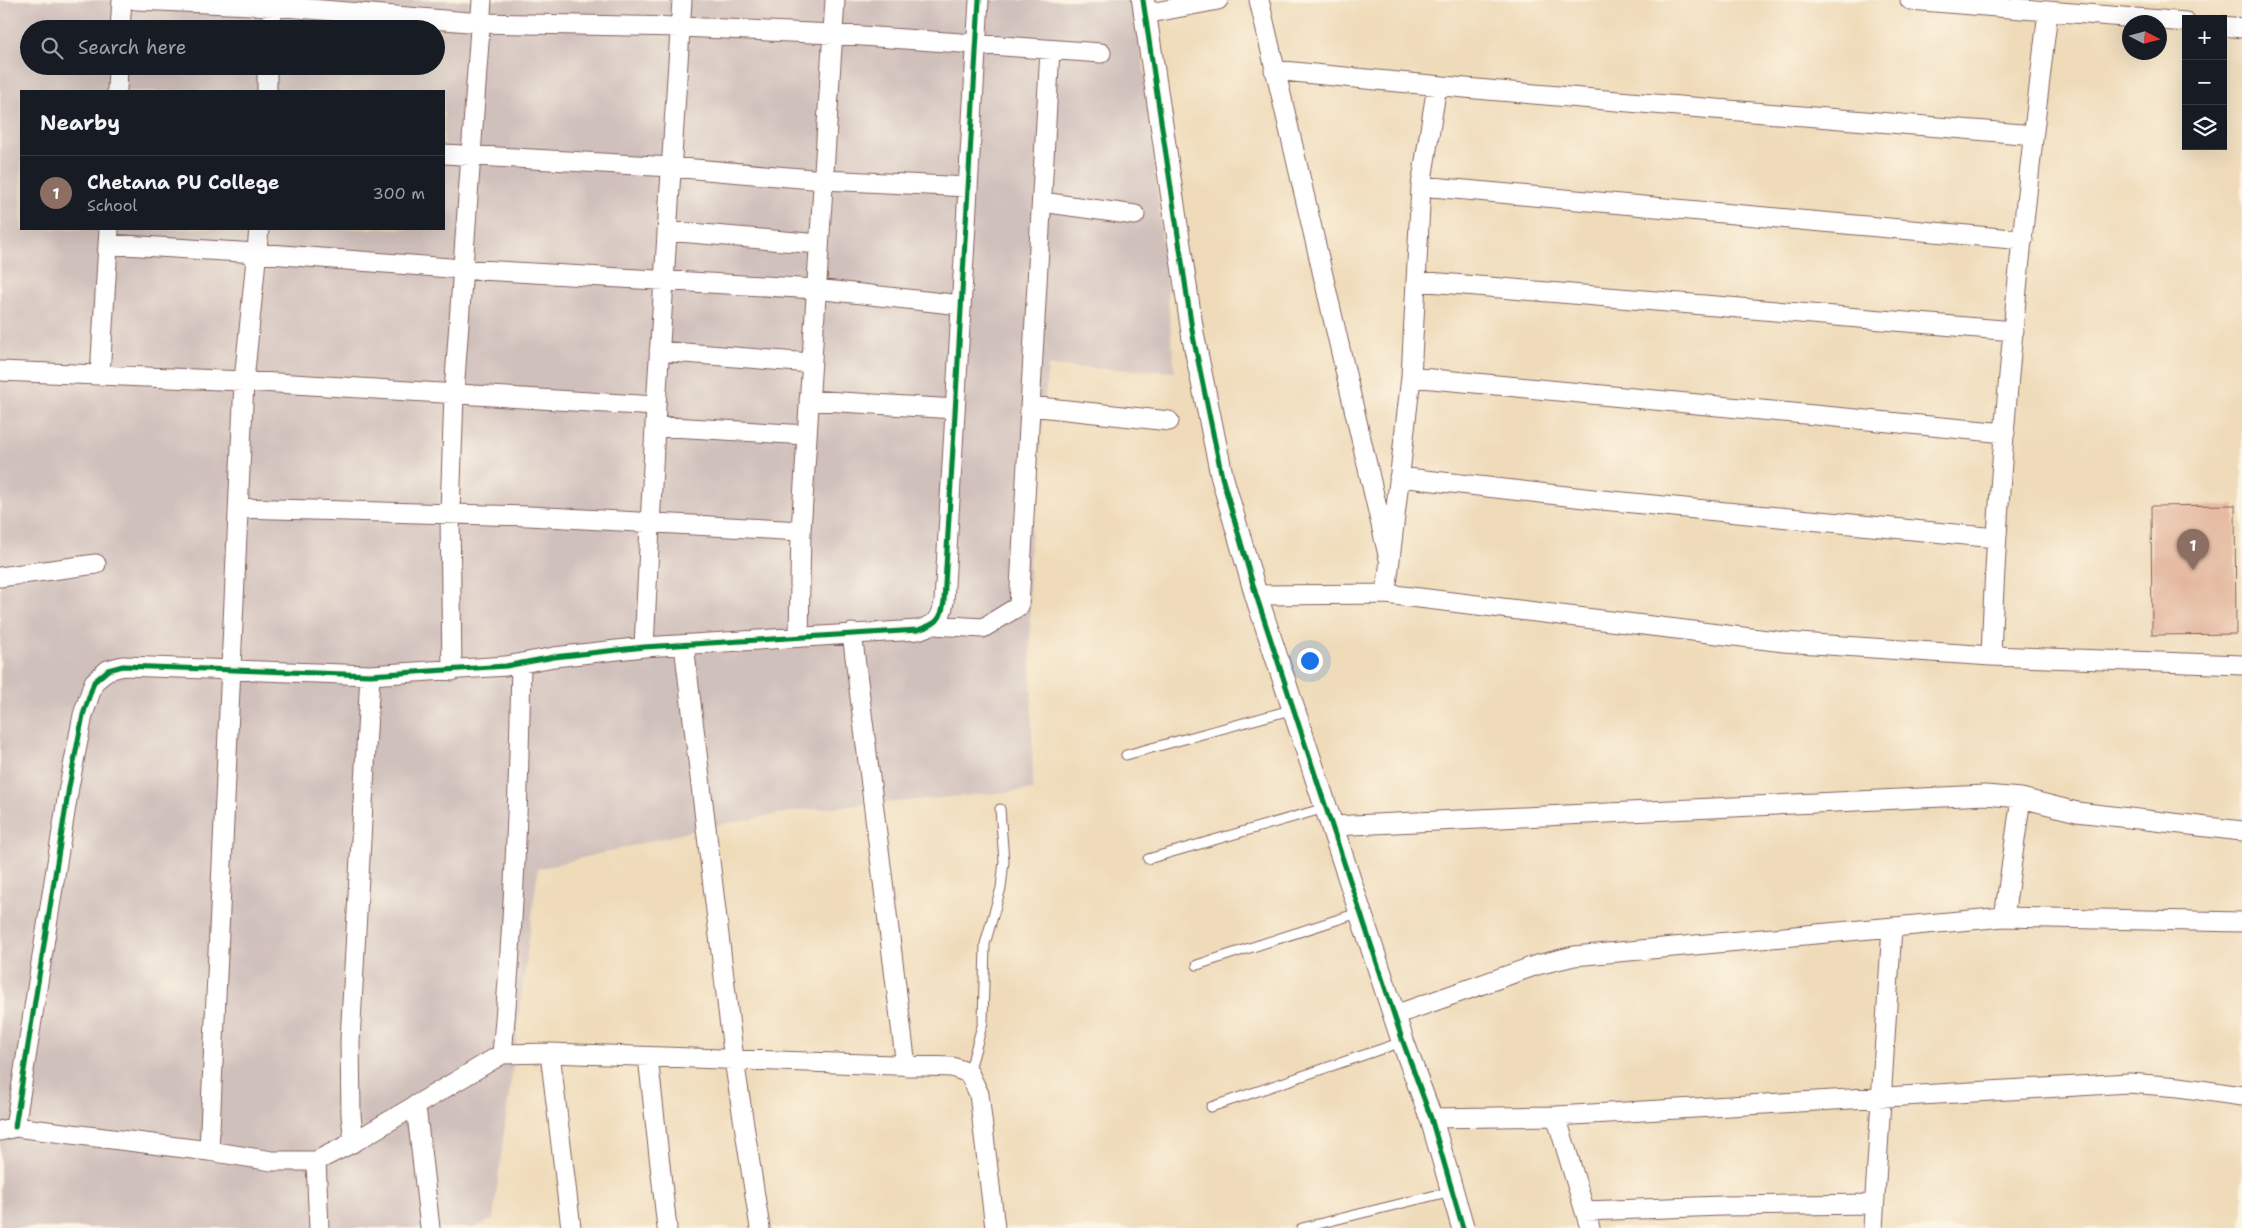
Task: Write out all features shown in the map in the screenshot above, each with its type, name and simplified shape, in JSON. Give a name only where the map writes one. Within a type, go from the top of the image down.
[{"type":"street","points":[[121,20],[122,0]]},
{"type":"street","points":[[136,0],[273,3],[482,22],[680,27],[834,34],[1101,53]]},
{"type":"street","points":[[452,671],[450,514],[454,393],[470,156],[482,22],[482,0]]},
{"type":"street","points":[[644,647],[659,351],[682,0]]},
{"type":"street","points":[[799,636],[801,531],[835,0]]},
{"type":"street","points":[[934,624],[942,613],[944,602],[979,0]]},
{"type":"street","points":[[1218,0],[1144,7],[1193,336],[1222,477],[1256,594],[1395,1015],[1402,1042],[1430,1118],[1463,1228]]},
{"type":"street","points":[[1259,0],[1389,559]]},
{"type":"street","points":[[1910,0],[2182,22]]},
{"type":"street","points":[[272,20],[273,3]]},
{"type":"street","points":[[1991,656],[1996,538],[2014,331],[2033,135],[2048,12]]},
{"type":"street","points":[[2227,26],[2242,28]]},
{"type":"street","points":[[996,1228],[979,1094],[969,1073],[952,1067],[550,1053],[502,1054],[354,1142],[316,1160],[272,1161],[209,1151],[8,1129],[83,715],[94,682],[108,670],[124,666],[370,675],[452,671],[644,647],[918,630],[934,624],[983,628],[1019,606],[1050,50]]},
{"type":"street","points":[[1274,70],[1437,86],[2033,135]]},
{"type":"street","points":[[117,90],[118,75]]},
{"type":"street","points":[[267,75],[267,90]]},
{"type":"street","points":[[1386,594],[1411,377],[1421,186],[1437,86]]},
{"type":"street","points":[[445,154],[671,166],[824,180],[968,187]]},
{"type":"street","points":[[1421,186],[2023,240]]},
{"type":"street","points":[[1042,202],[1135,215]]},
{"type":"street","points":[[209,1151],[244,381],[259,230]]},
{"type":"street","points":[[667,232],[819,244]]},
{"type":"street","points":[[100,375],[109,236],[257,253],[462,270],[816,289],[961,305]]},
{"type":"street","points":[[1417,282],[2014,331]]},
{"type":"street","points":[[659,351],[811,363]]},
{"type":"street","points":[[0,371],[244,381],[656,406]]},
{"type":"street","points":[[1411,377],[2005,433]]},
{"type":"street","points":[[809,400],[955,409]]},
{"type":"street","points":[[1030,406],[1170,421]]},
{"type":"street","points":[[655,426],[807,435]]},
{"type":"street","points":[[1399,477],[1602,500],[1996,538]]},
{"type":"street","points":[[239,508],[529,516],[801,531]]},
{"type":"street","points":[[0,577],[96,564]]},
{"type":"street","points":[[1256,594],[1386,594],[1784,642],[1991,656],[2242,665]]},
{"type":"street","points":[[852,633],[906,1066]]},
{"type":"street","points":[[684,645],[734,1060],[760,1228]]},
{"type":"street","points":[[502,1054],[519,798],[521,663]]},
{"type":"street","points":[[354,1142],[351,1115],[350,1041],[370,675]]},
{"type":"street","points":[[1329,817],[1975,796],[2021,798],[2077,812],[2242,831]]},
{"type":"street","points":[[2004,917],[2021,798]]},
{"type":"street","points":[[1395,1015],[1537,965],[1574,956],[2004,917],[2242,922]]},
{"type":"street","points":[[1873,1228],[1892,927]]},
{"type":"street","points":[[550,1053],[571,1228]]},
{"type":"street","points":[[648,1057],[667,1228]]},
{"type":"street","points":[[1430,1118],[1556,1116],[2129,1083],[2179,1087],[2242,1096]]},
{"type":"street","points":[[416,1106],[430,1228]]},
{"type":"street","points":[[1556,1116],[1588,1220],[1722,1206],[1874,1204]]},
{"type":"street","points":[[316,1160],[319,1228]]},
{"type":"lane","points":[[1126,755],[1294,709]]},
{"type":"lane","points":[[969,1073],[983,1022],[985,944],[1001,888],[1004,862],[1000,809]]},
{"type":"lane","points":[[1148,859],[1329,817]]},
{"type":"lane","points":[[1197,965],[1361,912]]},
{"type":"lane","points":[[1212,1107],[1402,1042]]},
{"type":"lane","points":[[1302,1228],[1452,1191]]},
{"type":"shaded area","points":[[0,0],[1132,0],[1147,86],[1175,372],[1048,366],[1029,559],[1033,790],[802,810],[712,826],[538,869],[493,1219],[475,1228],[0,1228]]},
{"type":"building","points":[[2235,505],[2236,634],[2152,635],[2151,506]]},
{"type":"cycle path","points":[[15,1127],[69,787],[83,715],[94,682],[108,670],[123,666],[370,675],[506,666],[554,657],[644,647],[918,630],[937,621],[944,602],[979,0]]},
{"type":"cycle path","points":[[1143,0],[1193,336],[1222,477],[1256,595],[1403,1042],[1431,1118],[1463,1228]]},
{"type":"place","name":"Chetana PU College","points":[[2193,570]]}]
